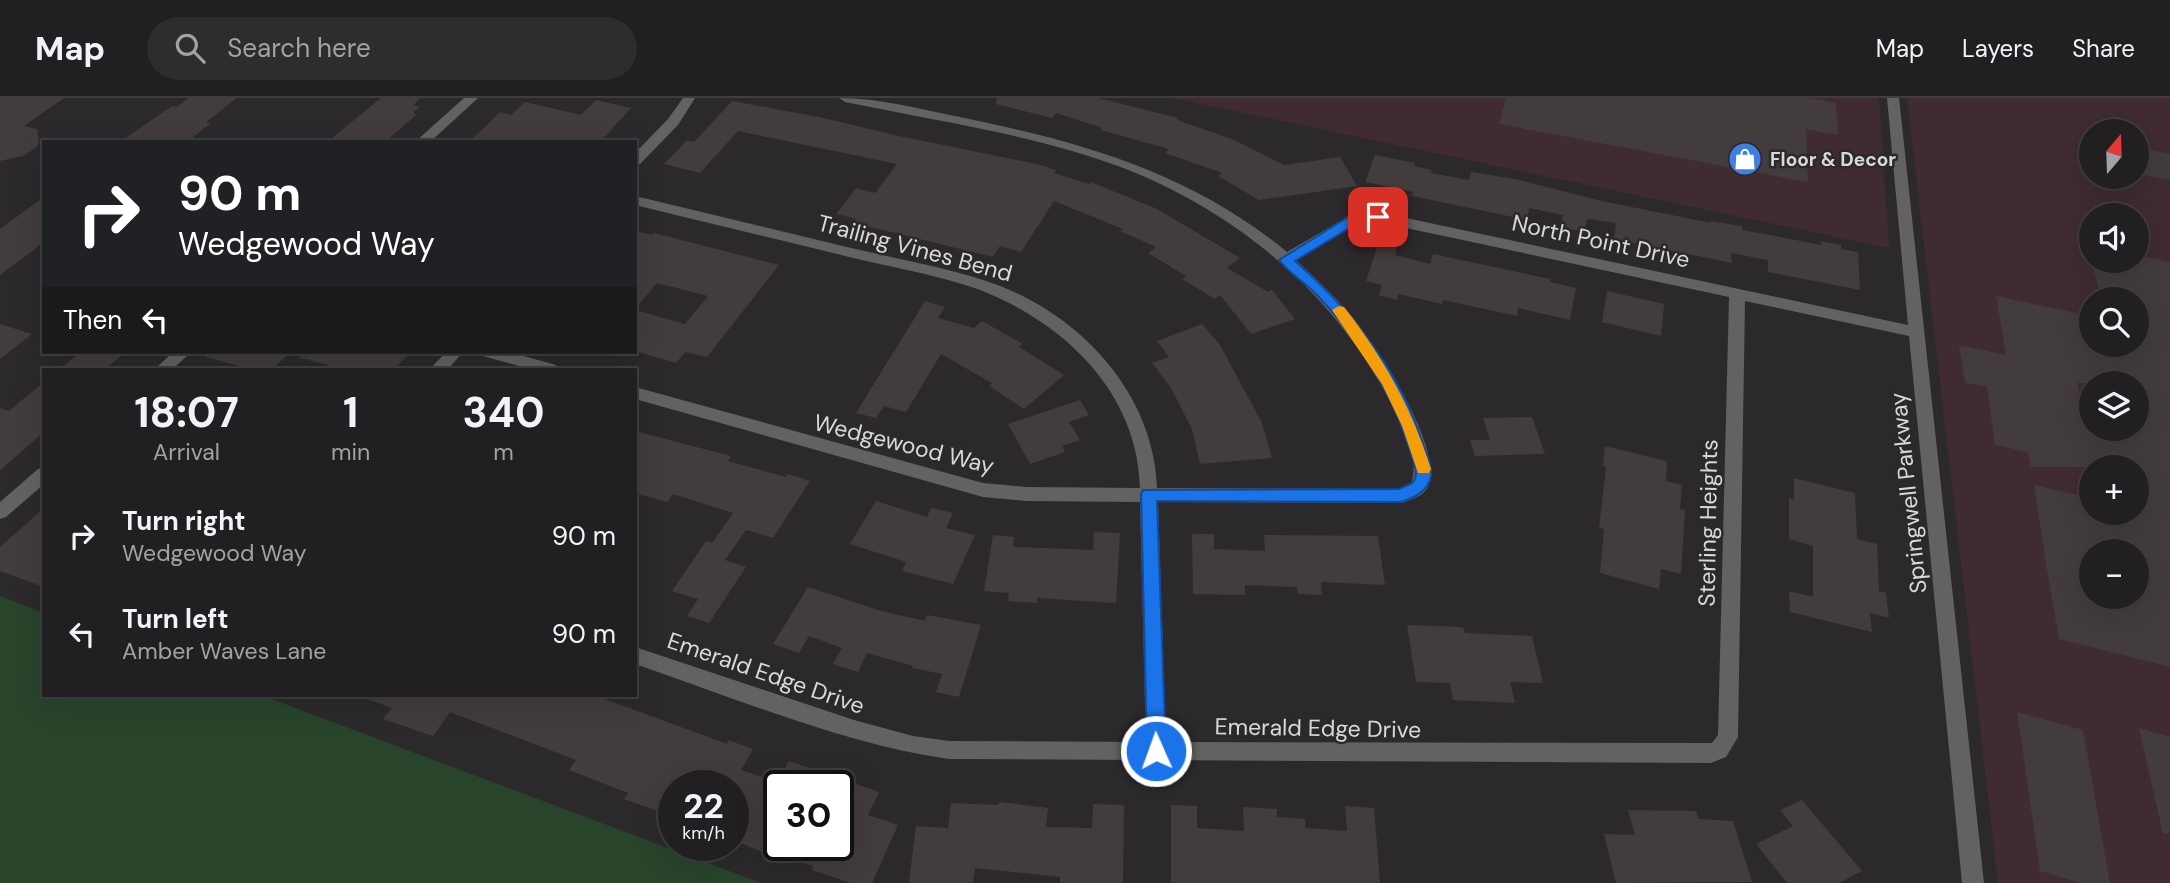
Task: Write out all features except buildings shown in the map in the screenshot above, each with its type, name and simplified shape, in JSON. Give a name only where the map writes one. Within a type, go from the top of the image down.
[{"type":"street","points":[[424,140],[472,98]]},
{"type":"street","points":[[637,159],[673,122],[689,98]]},
{"type":"street","points":[[845,98],[1059,145],[1124,164],[1155,176],[1213,207],[1286,260]]},
{"type":"street","name":"Springwell Parkway","points":[[1893,98],[1973,883]]},
{"type":"street","name":"Trailing Vines Bend","points":[[637,200],[964,280],[1026,304],[1084,347],[1115,382],[1128,402],[1144,444],[1149,494],[1156,751]]},
{"type":"street","name":"North Point Drive","points":[[1286,260],[1352,220],[1378,217],[1916,332]]},
{"type":"street","name":"Wedgewood Way","points":[[637,394],[966,487],[1026,494],[1401,496],[1418,488],[1424,470],[1410,426],[1389,383],[1342,314],[1286,260]]},
{"type":"street","name":"Sterling Heights","points":[[1719,750],[1728,737],[1737,293]]},
{"type":"street","points":[[164,368],[181,354]]},
{"type":"street","points":[[439,368],[452,354]]},
{"type":"street","points":[[496,354],[546,368]]},
{"type":"street","points":[[0,512],[42,476]]},
{"type":"street","name":"Emerald Edge Drive","points":[[637,656],[854,729],[914,745],[978,751],[1701,756],[1719,750]]},
{"type":"shaded area","points":[[1172,98],[1879,98],[1889,248]]},
{"type":"shaded area","points":[[1907,98],[2170,98],[2170,883],[1998,883]]},
{"type":"green space","points":[[0,596],[42,612],[42,697],[266,697],[658,844],[658,861],[702,861],[761,883],[0,883]]},
{"type":"slow traffic","points":[[1339,310],[1365,344],[1389,383],[1410,426],[1423,469]]},
{"type":"place","name":"Floor & Decor","points":[[1745,159]]},
{"type":"route","points":[[1156,751],[1149,494],[1401,496],[1418,488],[1423,479],[1424,470],[1410,426],[1389,383],[1365,344],[1321,290],[1286,260],[1352,220],[1368,216],[1378,217]]}]
